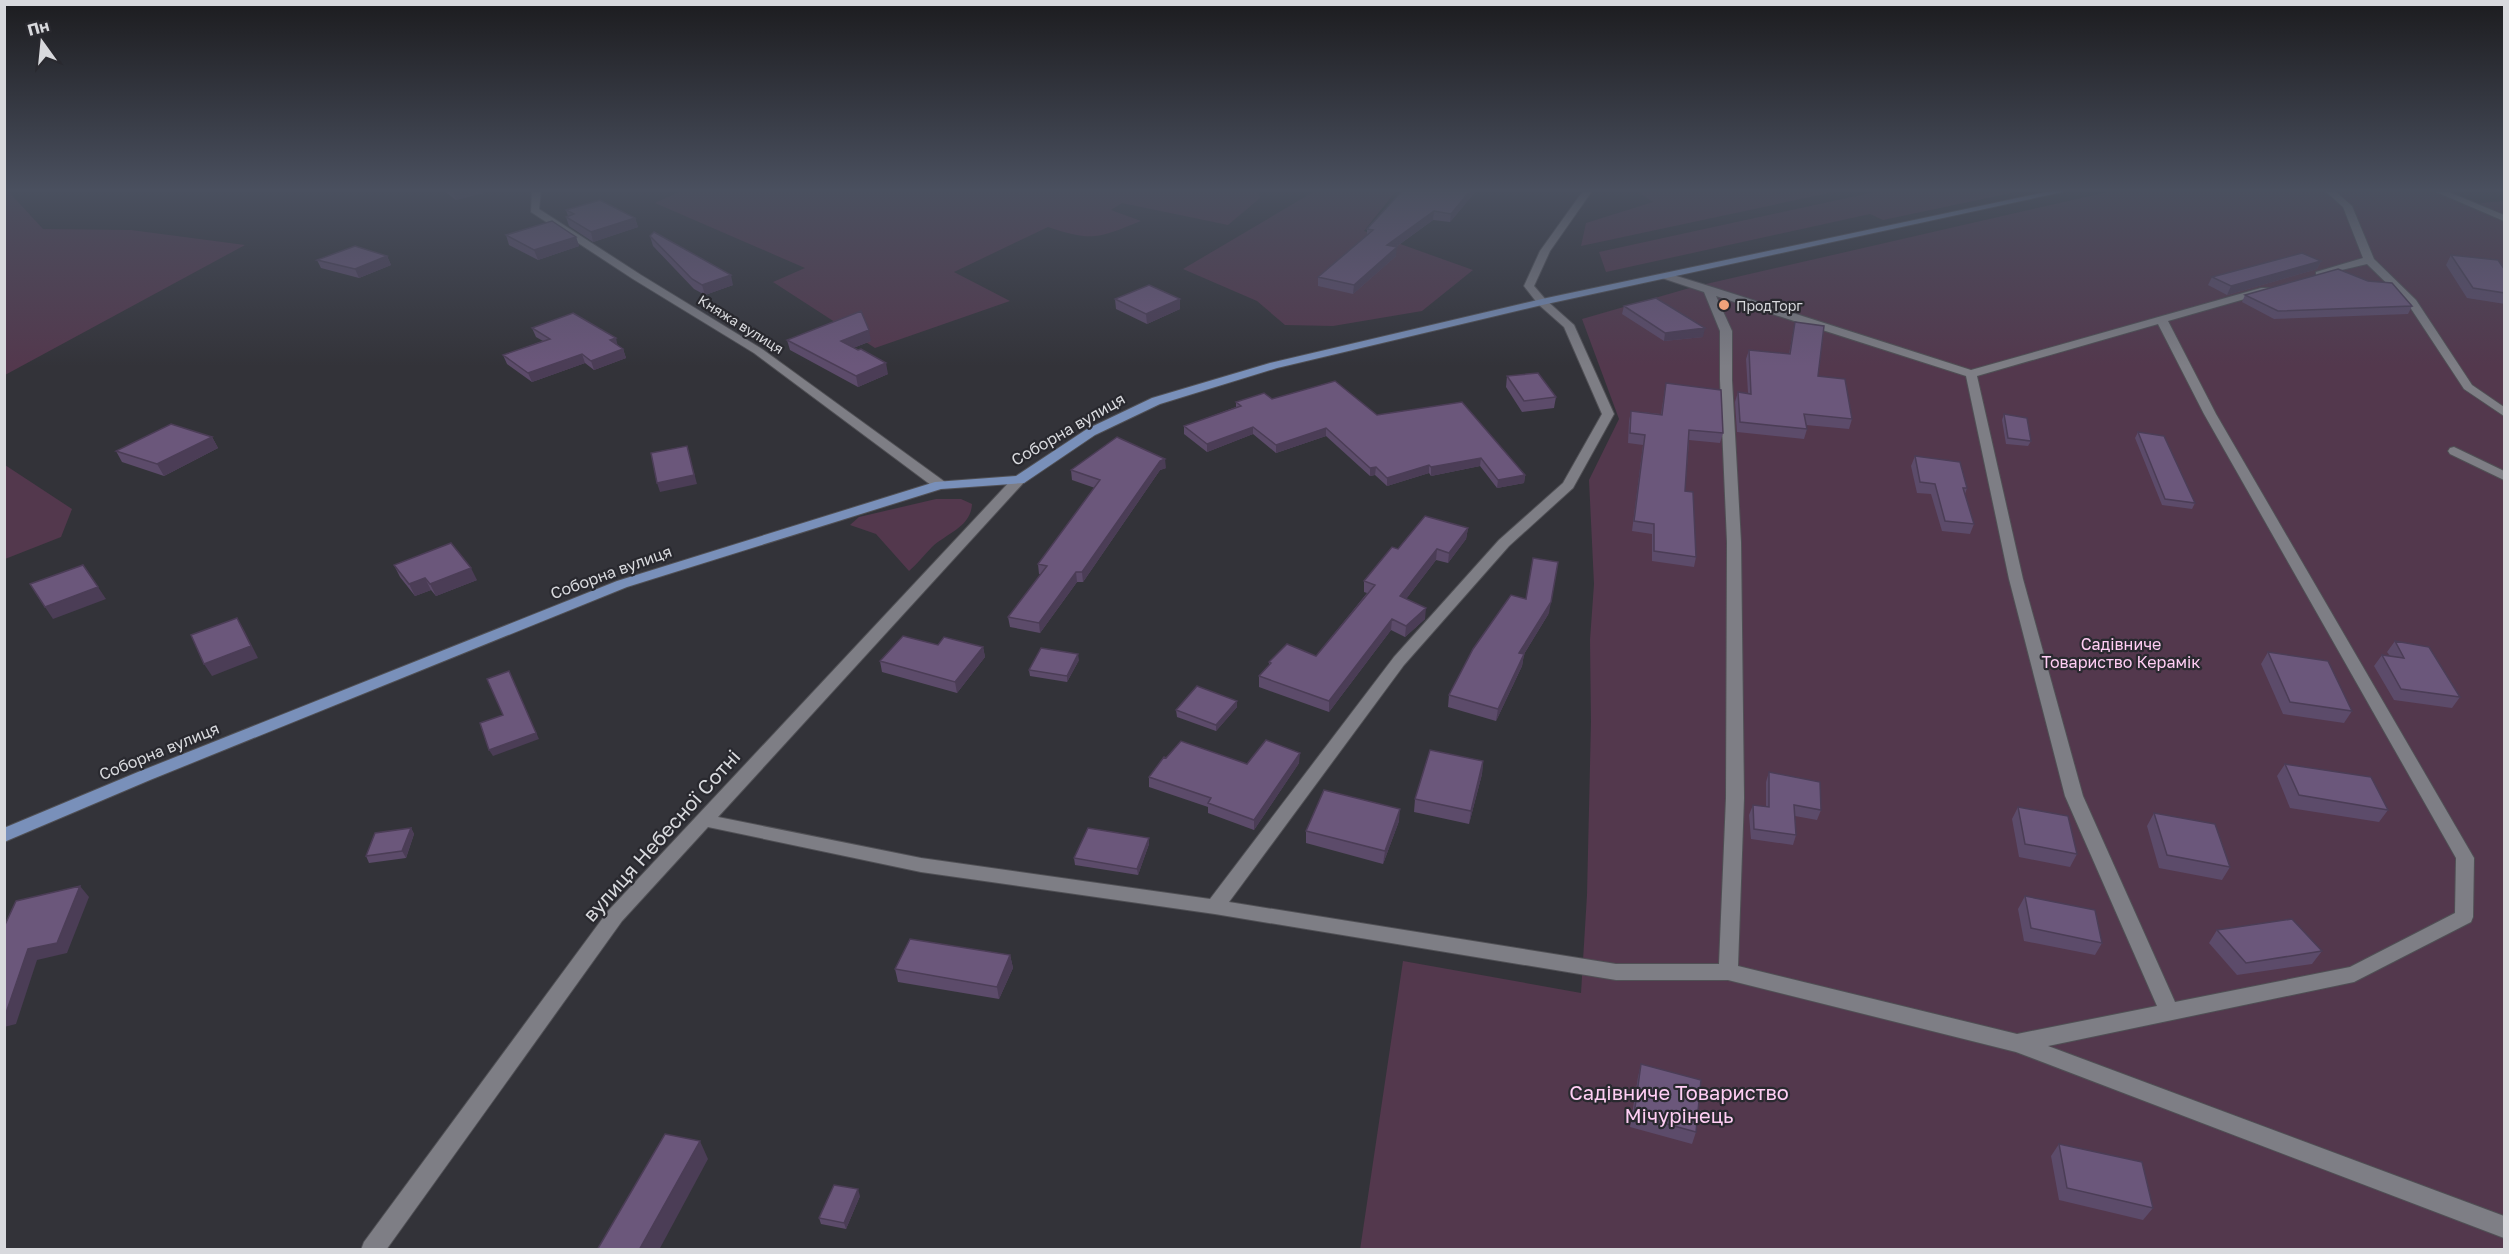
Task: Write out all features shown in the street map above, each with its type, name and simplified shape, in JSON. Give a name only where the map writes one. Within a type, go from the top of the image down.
[{"type":"main road","name":"Соборна вулиця","points":[[4,836],[155,771],[622,584],[940,485],[1019,480],[1091,432],[1156,401],[1274,365],[1542,302],[1789,250]]},
{"type":"street","name":"Княжа вулиця","points":[[594,250],[758,351],[940,485]]},
{"type":"street","points":[[1215,907],[1399,661],[1504,543],[1568,485],[1608,414],[1569,325],[1542,302],[1528,286],[1546,250]]},
{"type":"street","points":[[2364,250],[2369,261],[2412,302],[2468,387],[2505,412]]},
{"type":"street","points":[[2311,277],[2369,261]]},
{"type":"street","points":[[1665,276],[1971,374],[2277,287]]},
{"type":"street","points":[[1708,289],[1726,331],[1726,380],[1734,542],[1736,798],[1728,972]]},
{"type":"street","points":[[2017,1043],[2354,974],[2464,917],[2465,858],[2210,414],[2161,320]]},
{"type":"street","points":[[1971,374],[2016,579],[2074,796],[2169,1011]]},
{"type":"street","points":[[2454,451],[2505,477]]},
{"type":"street","name":"вулиця Небесної Сотні","points":[[372,1250],[615,916],[1019,480]]},
{"type":"street","points":[[703,820],[921,865],[1215,907],[1616,972],[1728,972],[2017,1043],[2505,1227]]},
{"type":"green space","points":[[5,250],[237,250],[5,375]]},
{"type":"green space","points":[[762,250],[1001,250],[954,272],[1010,301],[875,348],[773,282],[805,268]]},
{"type":"green space","points":[[1216,250],[1416,250],[1473,270],[1422,311],[1333,326],[1285,325],[1257,301],[1183,269]]},
{"type":"green space","points":[[1610,250],[1708,250],[1606,272],[1599,252]]},
{"type":"green space","name":"Садівниче Товариство Керамік","points":[[1857,250],[2504,250],[2504,1249],[1360,1250],[1403,961],[1581,993],[1587,895],[1591,722],[1590,640],[1594,584],[1589,480],[1619,419],[1582,319],[1693,287]]},
{"type":"green space","points":[[5,465],[72,509],[61,537],[5,559]]},
{"type":"green space","points":[[936,499],[961,499],[972,504],[971,512],[963,524],[932,547],[909,571],[876,534],[850,525],[859,517]]},
{"type":"building","points":[[345,250],[366,250],[387,256],[355,269],[317,260]]},
{"type":"building","points":[[663,250],[685,250],[731,275],[702,285],[692,279]]},
{"type":"building","points":[[1350,250],[1394,250],[1354,285],[1318,277]]},
{"type":"building","points":[[2302,253],[2321,261],[2231,286],[2212,277]]},
{"type":"building","points":[[2451,255],[2498,260],[2505,270],[2505,293],[2473,288]]},
{"type":"building","points":[[2338,269],[2368,281],[2392,283],[2412,306],[2278,311],[2245,295]]},
{"type":"building","points":[[1149,285],[1180,299],[1146,314],[1115,299]]},
{"type":"building","points":[[1656,298],[1705,328],[1665,333],[1624,306]]},
{"type":"building","points":[[861,311],[869,330],[841,341],[886,363],[856,376],[787,340]]},
{"type":"building","points":[[573,313],[616,338],[610,340],[623,349],[591,361],[582,354],[528,373],[503,355],[550,339],[532,328]]},
{"type":"building","points":[[1795,322],[1824,326],[1818,376],[1845,379],[1852,419],[1804,414],[1807,429],[1740,422],[1738,392],[1751,394],[1749,350],[1790,354]]},
{"type":"building","points":[[1538,373],[1556,397],[1524,401],[1507,376]]},
{"type":"building","points":[[1335,381],[1377,415],[1462,402],[1525,475],[1498,480],[1481,458],[1431,467],[1429,465],[1387,478],[1376,467],[1370,468],[1326,428],[1276,445],[1253,427],[1207,444],[1184,426],[1241,406],[1236,402],[1264,393],[1272,399]]},
{"type":"building","points":[[1666,383],[1721,390],[1723,433],[1689,430],[1685,491],[1693,492],[1696,557],[1654,551],[1654,524],[1634,521],[1645,435],[1630,433],[1631,411],[1662,415]]},
{"type":"building","points":[[2004,414],[2027,418],[2031,441],[2008,438]]},
{"type":"building","points":[[171,424],[212,437],[157,464],[116,451]]},
{"type":"building","points":[[2138,432],[2164,436],[2195,503],[2165,499]]},
{"type":"building","points":[[1117,437],[1165,459],[1160,461],[1082,572],[1076,572],[1039,623],[1008,617],[1047,566],[1038,564],[1100,480],[1071,470]]},
{"type":"building","points":[[687,446],[694,475],[657,483],[651,453]]},
{"type":"building","points":[[1915,456],[1960,462],[1967,488],[1963,488],[1974,524],[1945,521],[1935,484],[1920,482]]},
{"type":"building","points":[[1425,516],[1468,528],[1449,553],[1437,549],[1400,596],[1426,608],[1406,626],[1392,619],[1329,701],[1259,676],[1287,644],[1316,656],[1375,585],[1364,581],[1392,547],[1398,549]]},
{"type":"building","points":[[451,543],[471,568],[430,584],[425,578],[409,584],[394,565]]},
{"type":"building","points":[[1533,558],[1558,562],[1551,602],[1519,653],[1524,654],[1498,709],[1449,695],[1473,649],[1511,595],[1526,599]]},
{"type":"building","points":[[83,565],[98,587],[45,607],[30,584]]},
{"type":"building","points":[[237,618],[251,646],[204,664],[191,635]]},
{"type":"building","points":[[903,636],[938,645],[944,637],[983,647],[955,682],[880,661]]},
{"type":"building","points":[[2395,641],[2429,647],[2460,697],[2401,689],[2382,655],[2404,658]]},
{"type":"building","points":[[1041,648],[1078,654],[1067,676],[1029,670]]},
{"type":"building","points":[[2268,652],[2328,661],[2352,711],[2290,702]]},
{"type":"building","points":[[509,671],[536,733],[489,750],[480,723],[503,715],[487,679]]},
{"type":"building","points":[[1197,686],[1237,701],[1216,725],[1176,710]]},
{"type":"building","points":[[1266,740],[1300,753],[1254,820],[1208,803],[1211,798],[1149,777],[1164,757],[1166,758],[1181,741],[1247,764]]},
{"type":"building","points":[[1430,750],[1483,761],[1471,811],[1415,799]]},
{"type":"building","points":[[2285,764],[2371,777],[2388,810],[2299,795]]},
{"type":"building","points":[[1769,772],[1820,782],[1821,810],[1794,805],[1796,835],[1754,829],[1753,805],[1769,807]]},
{"type":"building","points":[[1324,790],[1400,809],[1385,851],[1306,831]]},
{"type":"building","points":[[2018,807],[2068,816],[2077,854],[2025,844]]},
{"type":"building","points":[[2154,813],[2215,824],[2230,867],[2167,855]]},
{"type":"building","points":[[411,828],[402,851],[366,856],[375,833]]},
{"type":"building","points":[[1088,828],[1149,838],[1137,869],[1074,858]]},
{"type":"building","points":[[80,886],[57,943],[28,949],[4,1014],[4,927],[16,901]]},
{"type":"building","points":[[2025,896],[2095,910],[2102,943],[2031,928]]},
{"type":"building","points":[[2292,919],[2322,951],[2246,963],[2217,930]]},
{"type":"building","points":[[910,939],[1010,955],[997,987],[895,969]]},
{"type":"building","points":[[1641,1064],[1701,1080],[1696,1132],[1634,1115]]},
{"type":"building","points":[[665,1134],[700,1141],[639,1250],[597,1250]]},
{"type":"building","points":[[2059,1144],[2142,1162],[2153,1208],[2067,1188]]},
{"type":"building","points":[[834,1185],[858,1189],[844,1223],[819,1218]]},
{"type":"place","name":"ПродТорг","points":[[1724,305]]},
{"type":"park label","name":"Садівниче Товариство Мічурінець","points":[[1679,1104]]}]
